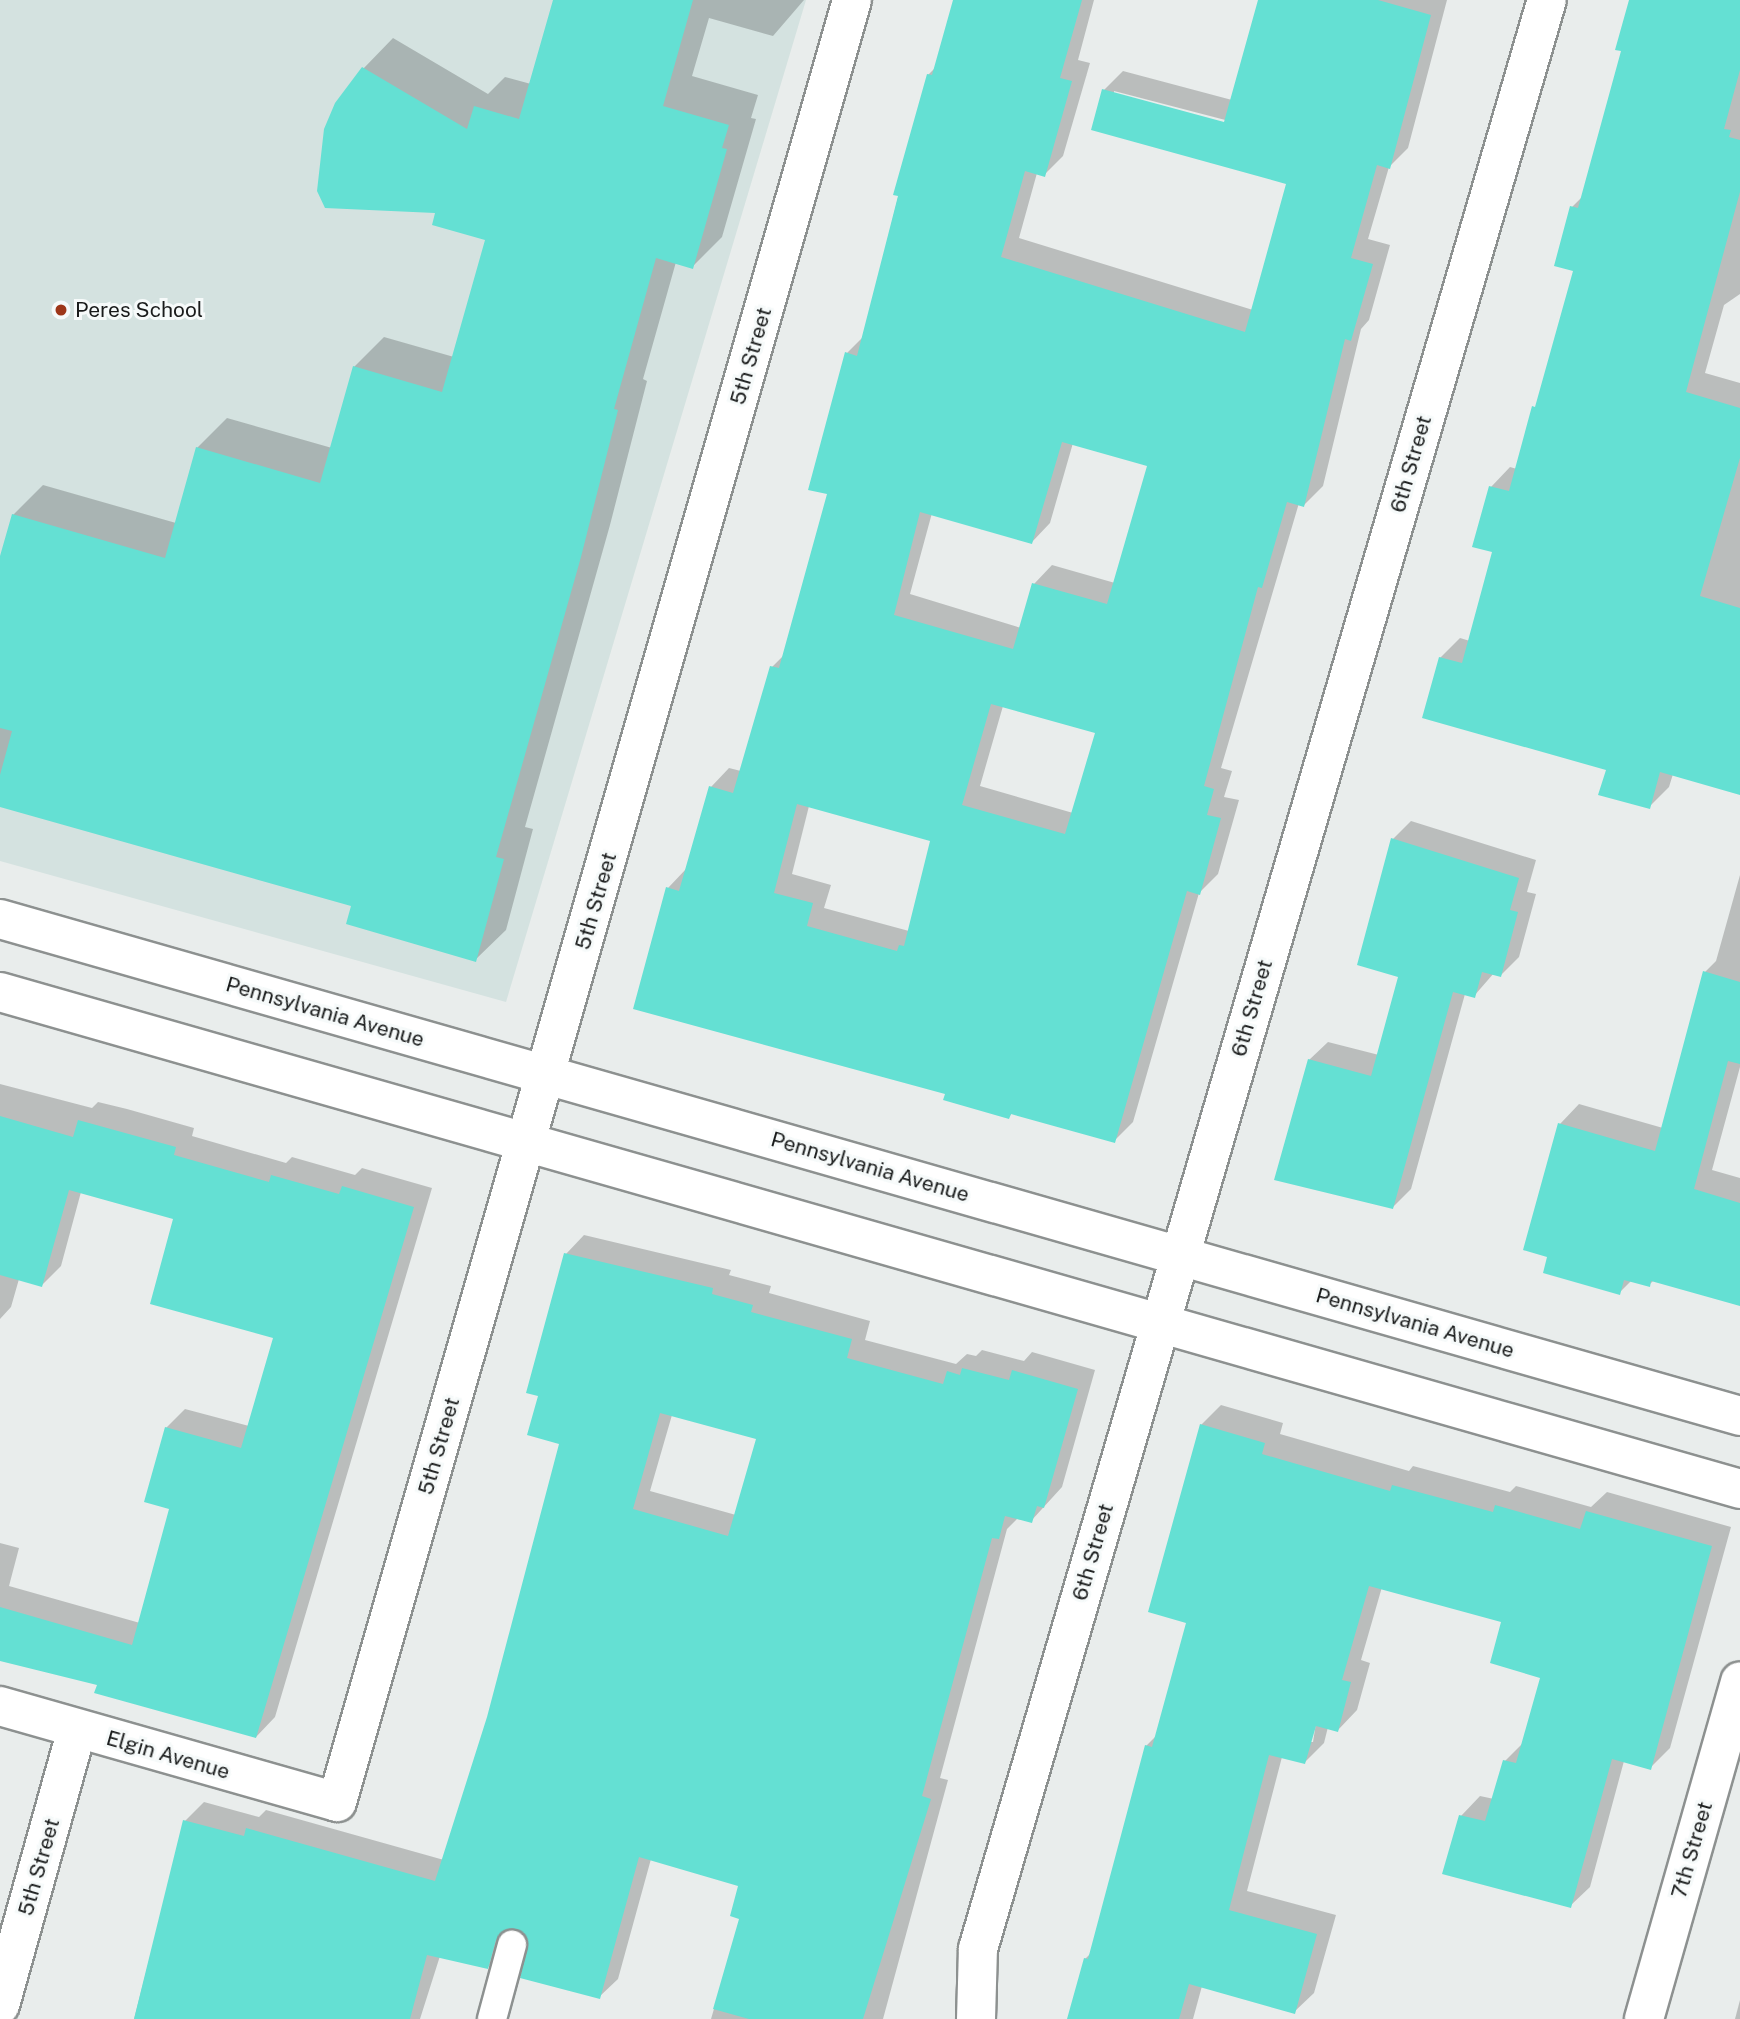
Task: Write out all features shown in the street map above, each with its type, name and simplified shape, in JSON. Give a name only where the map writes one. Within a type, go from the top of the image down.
[{"type":"street","name":"5th Street","points":[[337,1802],[852,0]]},
{"type":"street","name":"6th Street","points":[[976,2019],[978,1950],[1547,0]]},
{"type":"street","name":"Pennsylvania Avenue","points":[[0,919],[1740,1416]]},
{"type":"street","points":[[0,992],[1740,1489]]},
{"type":"street","name":"7th Street","points":[[1644,2019],[1740,1681]]},
{"type":"street","name":"Elgin Avenue","points":[[0,1706],[337,1802]]},
{"type":"street","name":"5th Street","points":[[0,2005],[77,1729]]},
{"type":"lane","points":[[492,2019],[512,1945]]},
{"type":"shaded area","points":[[0,0],[806,0],[506,1002],[0,861]]},
{"type":"building","points":[[553,0],[693,0],[663,106],[729,125],[722,148],[727,149],[693,269],[656,258],[614,409],[618,410],[581,557],[496,857],[504,859],[476,962],[346,924],[351,906],[0,807],[0,775],[12,731],[0,728],[0,556],[12,514],[165,558],[196,447],[320,483],[353,366],[442,392],[485,240],[432,225],[435,213],[325,208],[317,191],[324,129],[335,103],[362,67],[467,129],[474,106],[519,119]]},
{"type":"building","points":[[953,0],[1082,0],[1060,78],[1072,81],[1045,177],[1025,171],[1001,257],[1245,332],[1286,184],[1091,130],[1102,89],[1224,122],[1258,0],[1378,0],[1431,15],[1390,169],[1377,165],[1351,258],[1373,264],[1351,341],[1345,339],[1304,507],[1287,502],[1262,588],[1258,587],[1204,786],[1214,789],[1207,815],[1221,818],[1200,895],[1187,891],[1115,1143],[1011,1114],[1009,1119],[943,1100],[945,1094],[633,1009],[666,887],[679,891],[709,786],[733,793],[770,666],[779,668],[827,494],[808,490],[845,352],[857,356],[898,196],[893,195],[927,74],[932,75]],"holes":[[[1062,442],[1147,466],[1107,604],[1032,583],[1013,649],[894,615],[920,512],[1032,544]],[[991,704],[1095,733],[1065,834],[962,805]],[[797,804],[930,841],[904,946],[899,945],[897,951],[807,926],[813,903],[774,893]]]},
{"type":"building","points":[[1629,0],[1740,0],[1740,70],[1724,129],[1731,130],[1729,137],[1740,140],[1740,192],[1686,392],[1740,408],[1740,458],[1700,596],[1740,608],[1740,795],[1660,772],[1650,809],[1598,795],[1606,770],[1422,718],[1439,657],[1462,663],[1492,552],[1472,547],[1489,486],[1509,491],[1532,406],[1535,407],[1573,271],[1554,266],[1570,206],[1578,208],[1621,51],[1615,50]]},
{"type":"building","points":[[1391,838],[1519,878],[1510,910],[1518,912],[1501,977],[1482,972],[1475,998],[1453,992],[1393,1209],[1274,1180],[1308,1059],[1371,1076],[1398,977],[1357,965]]},
{"type":"building","points":[[1703,971],[1740,982],[1740,1064],[1728,1061],[1694,1189],[1740,1203],[1740,1306],[1651,1281],[1650,1287],[1624,1280],[1620,1295],[1543,1273],[1547,1257],[1523,1250],[1558,1123],[1655,1151]]},
{"type":"building","points":[[0,1116],[73,1137],[78,1120],[176,1147],[174,1155],[269,1182],[271,1175],[339,1194],[342,1186],[414,1207],[256,1738],[94,1693],[97,1685],[0,1661],[0,1607],[132,1645],[169,1509],[144,1502],[165,1427],[241,1448],[273,1338],[150,1304],[173,1219],[69,1190],[42,1287],[0,1275]]},
{"type":"building","points":[[564,1253],[713,1288],[712,1294],[753,1305],[751,1312],[852,1339],[847,1358],[943,1384],[947,1371],[960,1375],[962,1368],[1009,1380],[1012,1370],[1078,1389],[1044,1508],[1037,1506],[1032,1523],[1005,1516],[999,1539],[992,1538],[922,1796],[931,1799],[863,2019],[749,2019],[713,2009],[739,1919],[730,1916],[738,1886],[639,1857],[600,1999],[520,1978],[528,1941],[523,1933],[508,1929],[496,1940],[488,1969],[427,1955],[410,2019],[134,2019],[183,1820],[244,1836],[246,1828],[435,1881],[487,1717],[559,1444],[527,1435],[538,1396],[526,1393]],"holes":[[[660,1413],[756,1439],[728,1536],[633,1509]]]},
{"type":"building","points":[[1200,1424],[1265,1443],[1262,1454],[1390,1491],[1392,1485],[1493,1512],[1495,1505],[1580,1529],[1586,1511],[1712,1546],[1651,1770],[1612,1759],[1571,1908],[1442,1874],[1459,1815],[1485,1821],[1503,1760],[1516,1763],[1540,1678],[1490,1663],[1501,1622],[1369,1586],[1342,1680],[1351,1682],[1338,1732],[1316,1726],[1305,1764],[1269,1755],[1229,1910],[1317,1934],[1295,2014],[1189,1984],[1179,2019],[1067,2019],[1084,1958],[1088,1959],[1145,1745],[1152,1747],[1186,1623],[1148,1612]]},
{"type":"place","name":"Peres School","points":[[61,310]]}]
